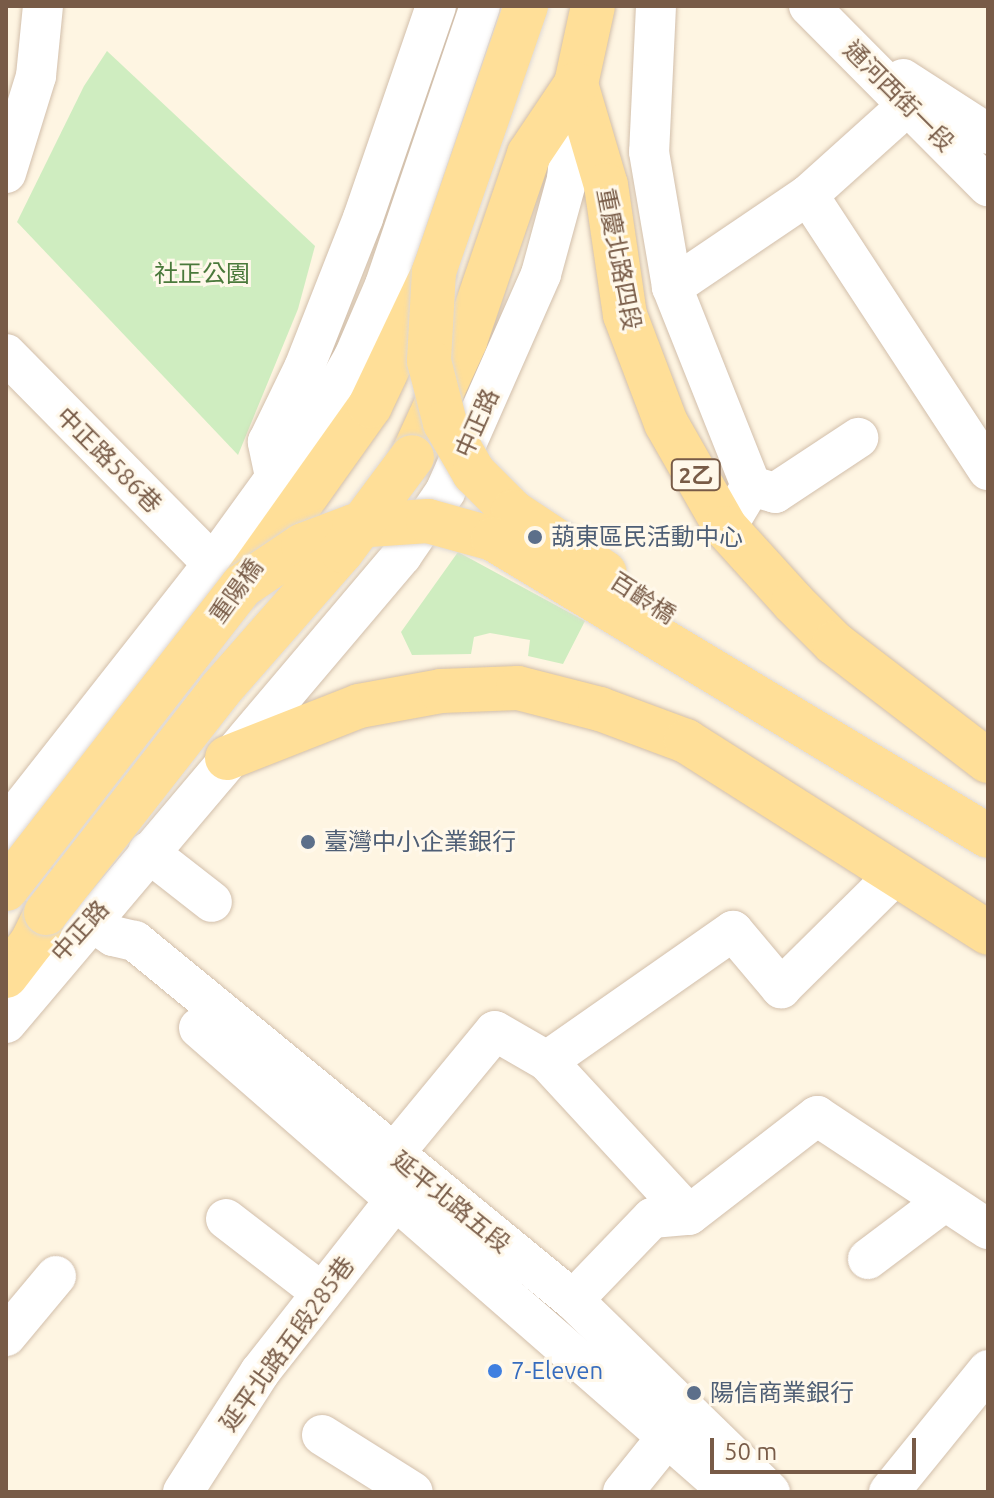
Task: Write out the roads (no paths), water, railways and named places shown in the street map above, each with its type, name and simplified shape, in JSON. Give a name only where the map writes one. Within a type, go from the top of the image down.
[{"type":"main road","name":"百齡橋","points":[[526,6],[434,271],[429,361],[445,423],[474,473],[513,512],[791,695],[986,841]]},
{"type":"main road","name":"重慶北路四段","points":[[593,6],[576,84],[606,185],[625,315],[666,423],[726,528],[834,643],[988,761]]},
{"type":"main road","name":"中正路","points":[[412,457],[465,341],[529,154],[576,84]]},
{"type":"main road","name":"重陽橋","points":[[6,889],[227,575],[370,406],[434,271]]},
{"type":"main road","name":"重陽橋","points":[[6,976],[32,942],[46,913],[220,690],[342,551],[412,457]]},
{"type":"main road","points":[[227,575],[354,526],[428,521],[493,539],[986,841]]},
{"type":"main road","points":[[227,758],[359,706],[441,691],[518,688],[600,709],[686,741],[988,933]]},
{"type":"main road","points":[[6,941],[46,913]]},
{"type":"street","points":[[6,173],[36,76],[43,6]]},
{"type":"street","points":[[276,481],[268,442],[304,368],[363,218],[436,6]]},
{"type":"street","points":[[6,827],[79,733],[227,575],[276,481],[321,415],[354,357],[385,285],[480,6]]},
{"type":"street","points":[[656,6],[649,152],[672,287],[751,486]]},
{"type":"street","name":"通河西街一段","points":[[809,6],[988,186]]},
{"type":"street","points":[[867,63],[919,86],[988,134]]},
{"type":"street","name":"中正路","points":[[6,1023],[102,928],[148,852],[181,810],[402,555],[445,492],[541,274],[567,179],[576,84]]},
{"type":"street","points":[[672,287],[808,195],[908,105]]},
{"type":"street","points":[[808,195],[988,470]]},
{"type":"street","name":"中正路586巷","points":[[6,354],[227,575]]},
{"type":"street","points":[[751,486],[775,493],[858,438]]},
{"type":"street","points":[[726,528],[751,486]]},
{"type":"street","points":[[79,733],[181,810]]},
{"type":"street","points":[[148,852],[212,902]]},
{"type":"street","name":"延平北路五段","points":[[6,863],[102,928],[124,963],[394,1177],[573,1300],[770,1492]]},
{"type":"street","points":[[689,1215],[547,1061],[733,931],[781,988],[895,875]]},
{"type":"street","name":"延平北路五段285巷","points":[[183,1492],[260,1372],[322,1293],[394,1177],[495,1031],[547,1061]]},
{"type":"street","points":[[573,1300],[652,1218],[689,1215],[817,1116],[988,1229]]},
{"type":"street","name":"延平北路五段","points":[[394,1177],[730,1492]]},
{"type":"street","points":[[868,1259],[945,1201]]},
{"type":"street","points":[[226,1219],[322,1293]]},
{"type":"street","points":[[6,1336],[56,1276]]},
{"type":"street","points":[[889,1492],[988,1370]]},
{"type":"street","points":[[322,1435],[413,1492]]},
{"type":"street","points":[[623,1492],[668,1436]]},
{"type":"place","name":"葫東區民活動中心","points":[[535,537]]},
{"type":"place","name":"臺灣中小企業銀行","points":[[308,842]]},
{"type":"place","name":"7-Eleven","points":[[495,1371]]},
{"type":"place","name":"陽信商業銀行","points":[[694,1393]]},
{"type":"park label","name":"社正公園","points":[[202,274]]}]
